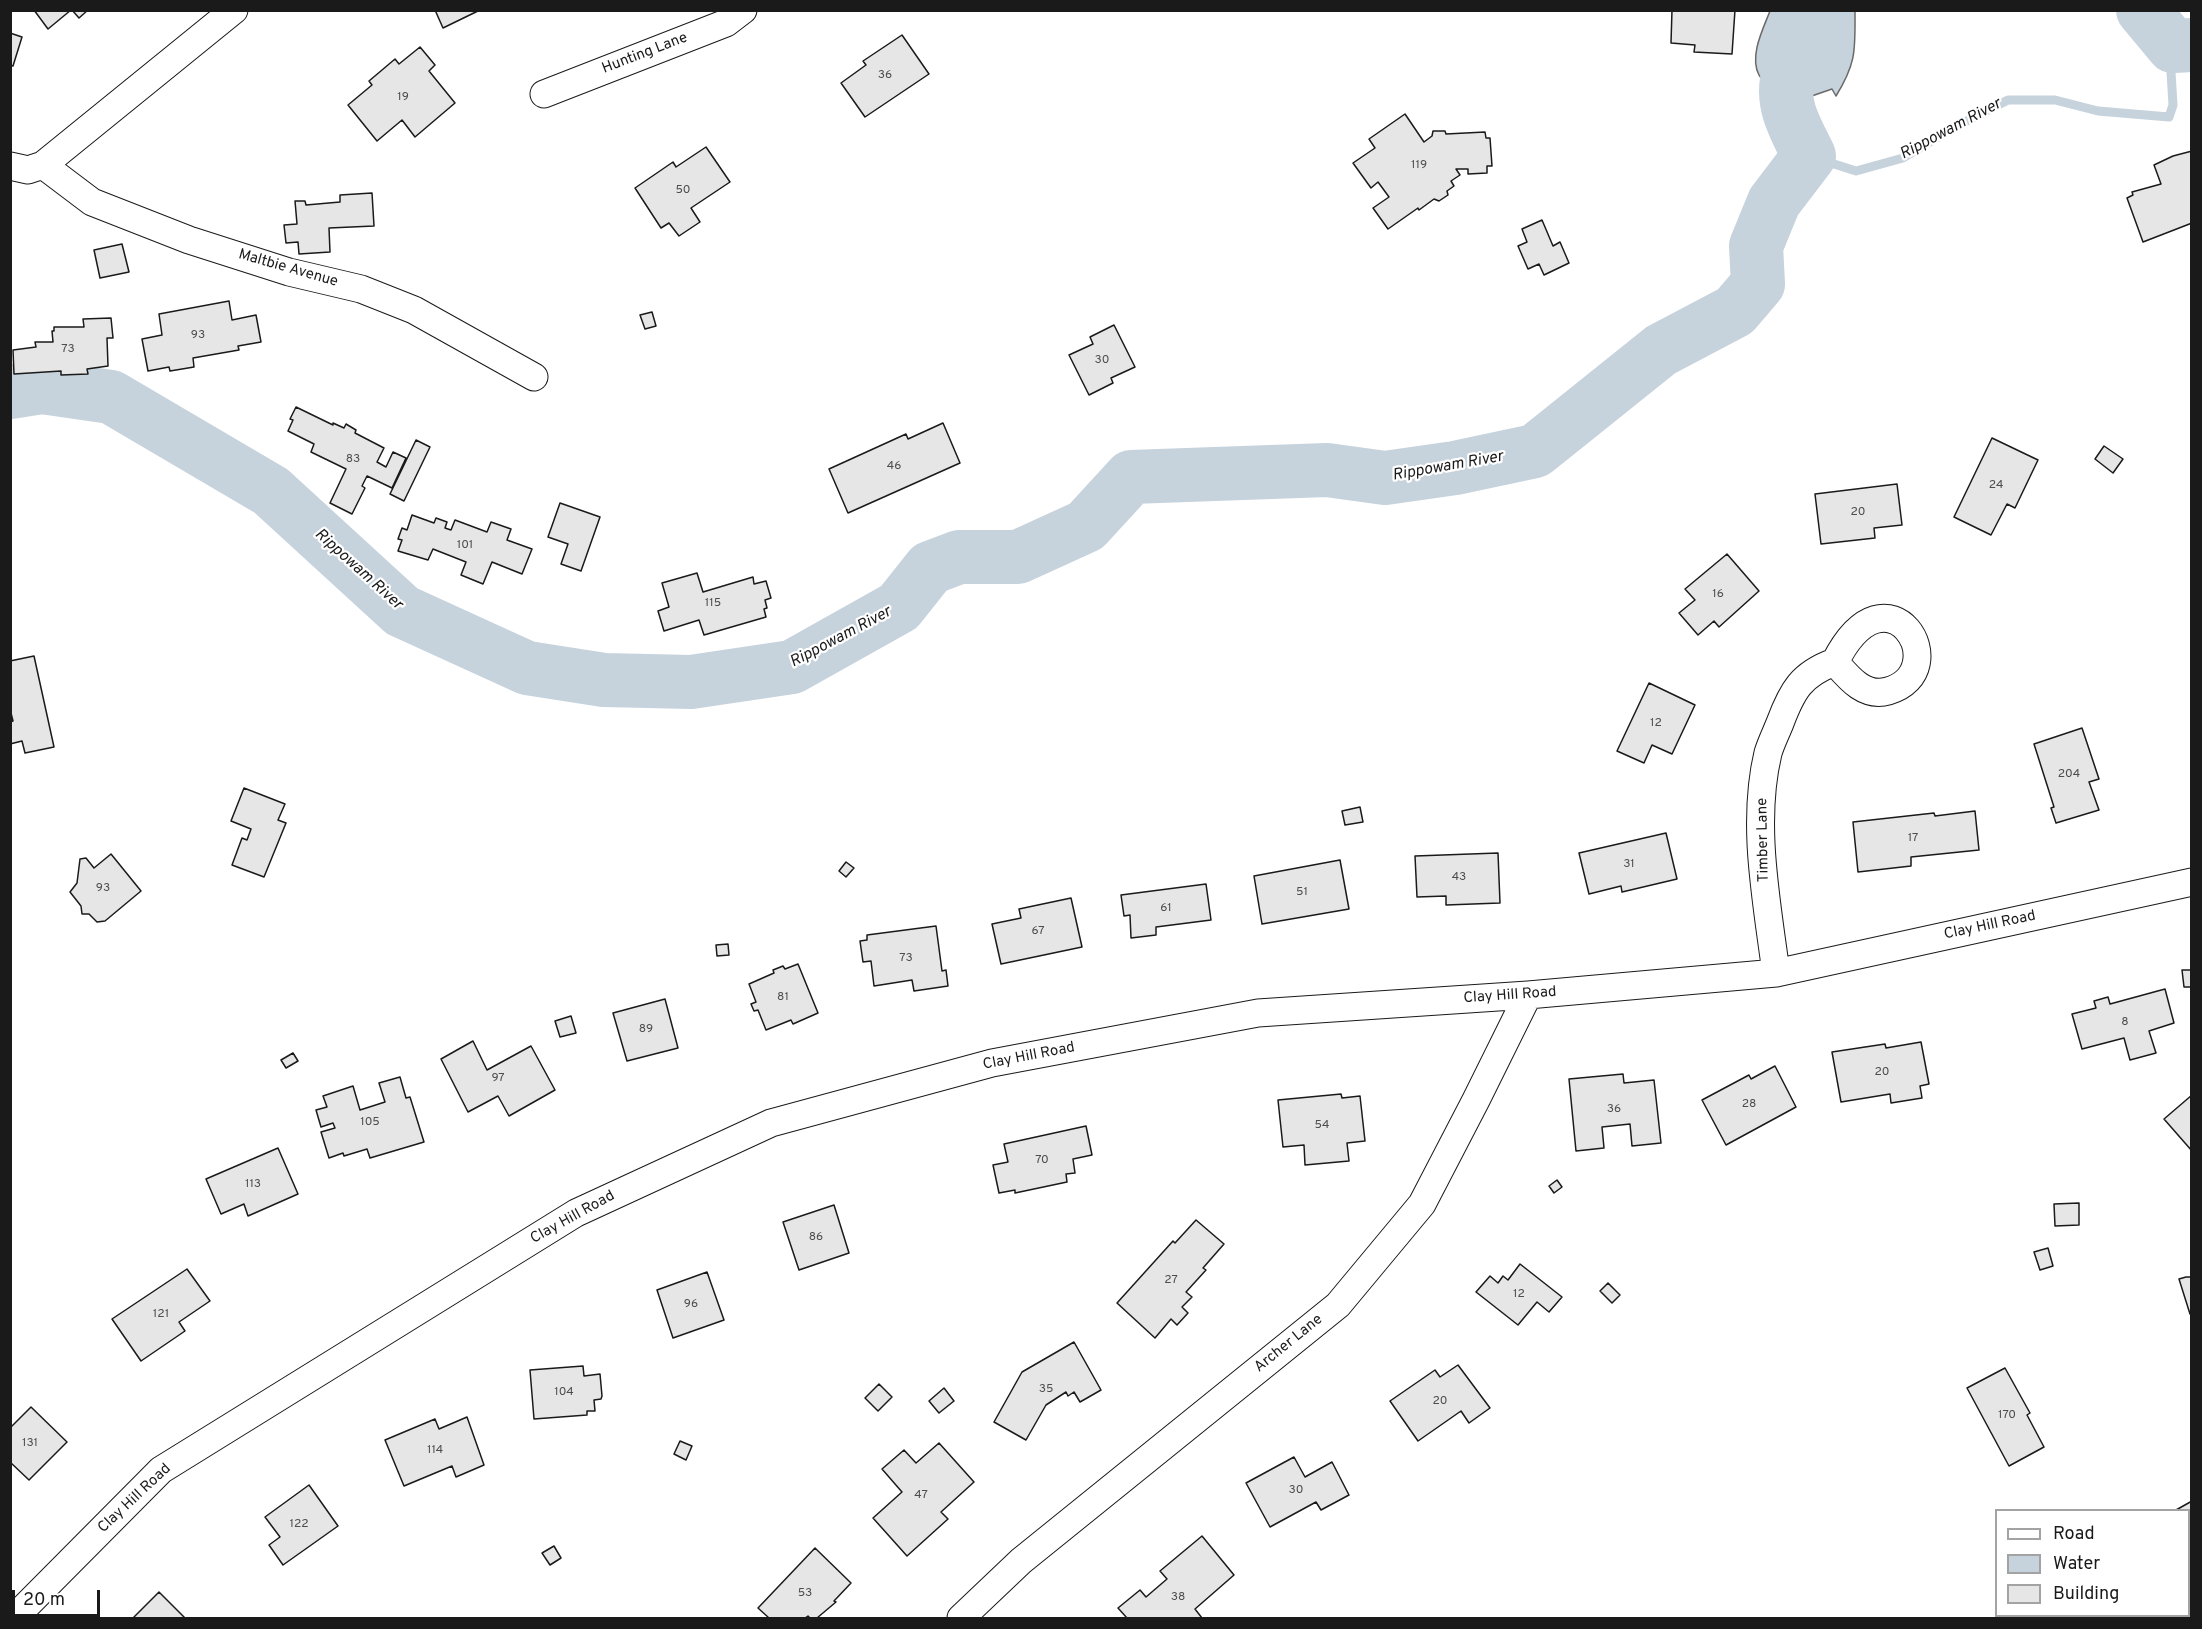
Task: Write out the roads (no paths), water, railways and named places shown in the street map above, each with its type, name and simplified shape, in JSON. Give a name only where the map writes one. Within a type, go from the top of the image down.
[{"type":"street","points":[[10,166],[28,170],[43,165],[234,10]]},
{"type":"street","name":"Hunting Lane","points":[[544,94],[726,23],[743,10]]},
{"type":"street","name":"Maltbie Avenue","points":[[43,165],[92,202],[189,240],[289,272],[361,290],[414,310],[534,377]]},
{"type":"street","name":"Timber Lane","points":[[1776,973],[1764,874],[1761,808],[1768,753],[1791,694],[1816,669],[1835,662]]},
{"type":"street","name":"Clay Hill Road","points":[[14,1618],[160,1470],[576,1213],[771,1123],[992,1064],[1258,1013],[1528,995],[1776,973],[2192,882]]},
{"type":"street","name":"Archer Lane","points":[[961,1618],[1021,1561],[1338,1305],[1422,1204],[1528,995]]},
{"type":"water","points":[[1770,11],[1855,11],[1855,36],[1851,64],[1836,96],[1832,89],[1803,99],[1788,108],[1762,80],[1756,68],[1756,51]]},
{"type":"waterway","name":"Rippowam River","points":[[10,392],[42,387],[111,397],[271,491],[402,611],[527,668],[604,680],[691,682],[792,667],[899,607],[930,568],[959,557],[1018,557],[1086,526],[1131,477],[1327,470],[1385,478],[1455,468],[1535,451],[1661,350],[1735,311],[1758,284],[1756,246],[1774,202],[1809,156],[1795,128],[1786,90],[1803,19],[1803,10]]},
{"type":"waterway","name":"Rippowam River","points":[[2143,10],[2173,46],[2192,45]]},
{"type":"waterway","name":"Rippowam River","points":[[1809,156],[1856,171],[1903,158],[1957,126],[2008,100],[2055,100],[2098,111],[2169,117],[2173,105],[2171,72],[2173,46]]}]
